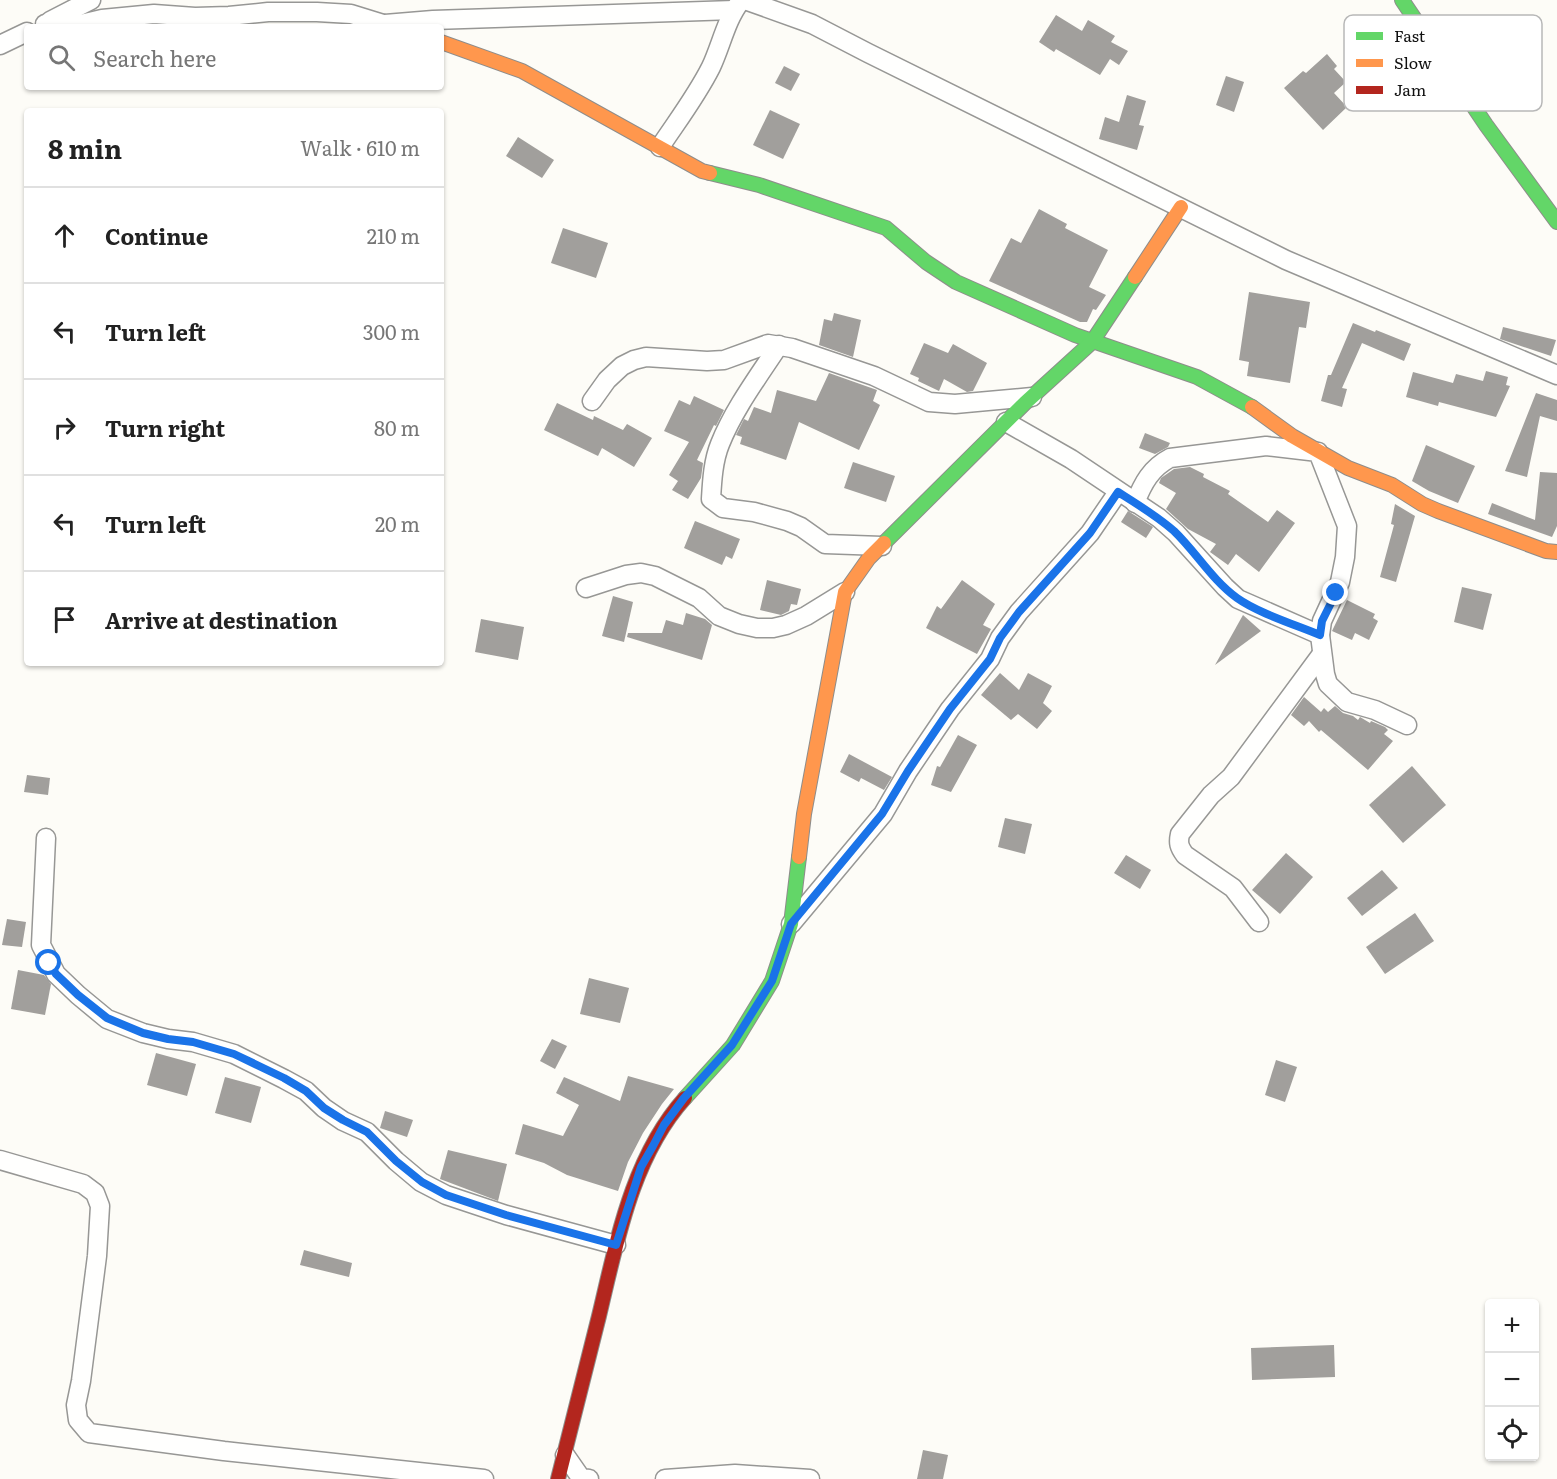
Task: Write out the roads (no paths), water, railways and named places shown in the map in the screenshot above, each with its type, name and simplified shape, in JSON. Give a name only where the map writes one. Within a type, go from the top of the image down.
[{"type":"street","points":[[43,24],[91,0]]},
{"type":"street","points":[[1402,0],[1412,15]]},
{"type":"street","points":[[660,147],[706,77],[741,3]]},
{"type":"street","points":[[404,24],[433,20],[741,3],[812,24],[1286,260],[1557,375]]},
{"type":"street","points":[[81,24],[102,19],[154,14],[195,17],[268,12],[351,14],[383,24]]},
{"type":"street","points":[[0,45],[24,33]]},
{"type":"street","points":[[444,43],[522,70],[702,171],[759,185],[886,228],[926,262],[956,282],[1035,319],[1092,342],[1155,361],[1197,377],[1265,415],[1318,452],[1348,468],[1392,485],[1422,504],[1546,551],[1557,552]]},
{"type":"street","points":[[1477,111],[1557,222]]},
{"type":"street","points":[[586,588],[626,575],[640,573],[655,576],[699,598],[719,616],[757,628],[786,625],[806,616],[845,592],[869,558],[1006,422],[1092,342],[1181,207]]},
{"type":"street","points":[[592,401],[607,380],[622,366],[634,360],[646,357],[707,361],[736,357],[768,344],[779,345],[874,376],[929,402],[955,404],[1032,397]]},
{"type":"street","points":[[779,345],[720,445],[713,473],[711,499],[723,508],[773,515],[801,527],[825,544],[882,546]]},
{"type":"street","points":[[1006,422],[1071,459],[1159,518],[1238,599],[1320,635]]},
{"type":"street","points":[[1135,503],[1150,473],[1170,458],[1266,446],[1318,452]]},
{"type":"street","points":[[1318,452],[1347,526],[1345,557],[1340,582],[1322,621],[1320,635],[1321,655],[1328,684],[1347,702],[1375,710],[1407,725]]},
{"type":"street","points":[[791,924],[882,814],[950,709],[990,659],[1000,638],[1019,612],[1090,533],[1118,492]]},
{"type":"street","points":[[558,1479],[616,1245],[641,1167],[674,1111],[732,1045],[772,981],[791,924],[804,814],[845,592]]},
{"type":"street","points":[[1259,922],[1233,888],[1185,855],[1178,842],[1180,834],[1211,795],[1231,777],[1321,655]]},
{"type":"street","points":[[46,838],[41,945],[56,974],[107,1018],[143,1033],[193,1042],[234,1054],[284,1078],[306,1091],[324,1108],[367,1132],[396,1161],[422,1182],[446,1195],[506,1215],[616,1245]]},
{"type":"street","points":[[0,1160],[83,1184],[95,1193],[100,1206],[96,1267],[81,1381],[75,1405],[78,1420],[89,1433],[224,1451],[484,1479]]},
{"type":"street","points":[[565,1455],[581,1478],[590,1479]]},
{"type":"street","points":[[665,1479],[735,1474],[810,1479]]}]
